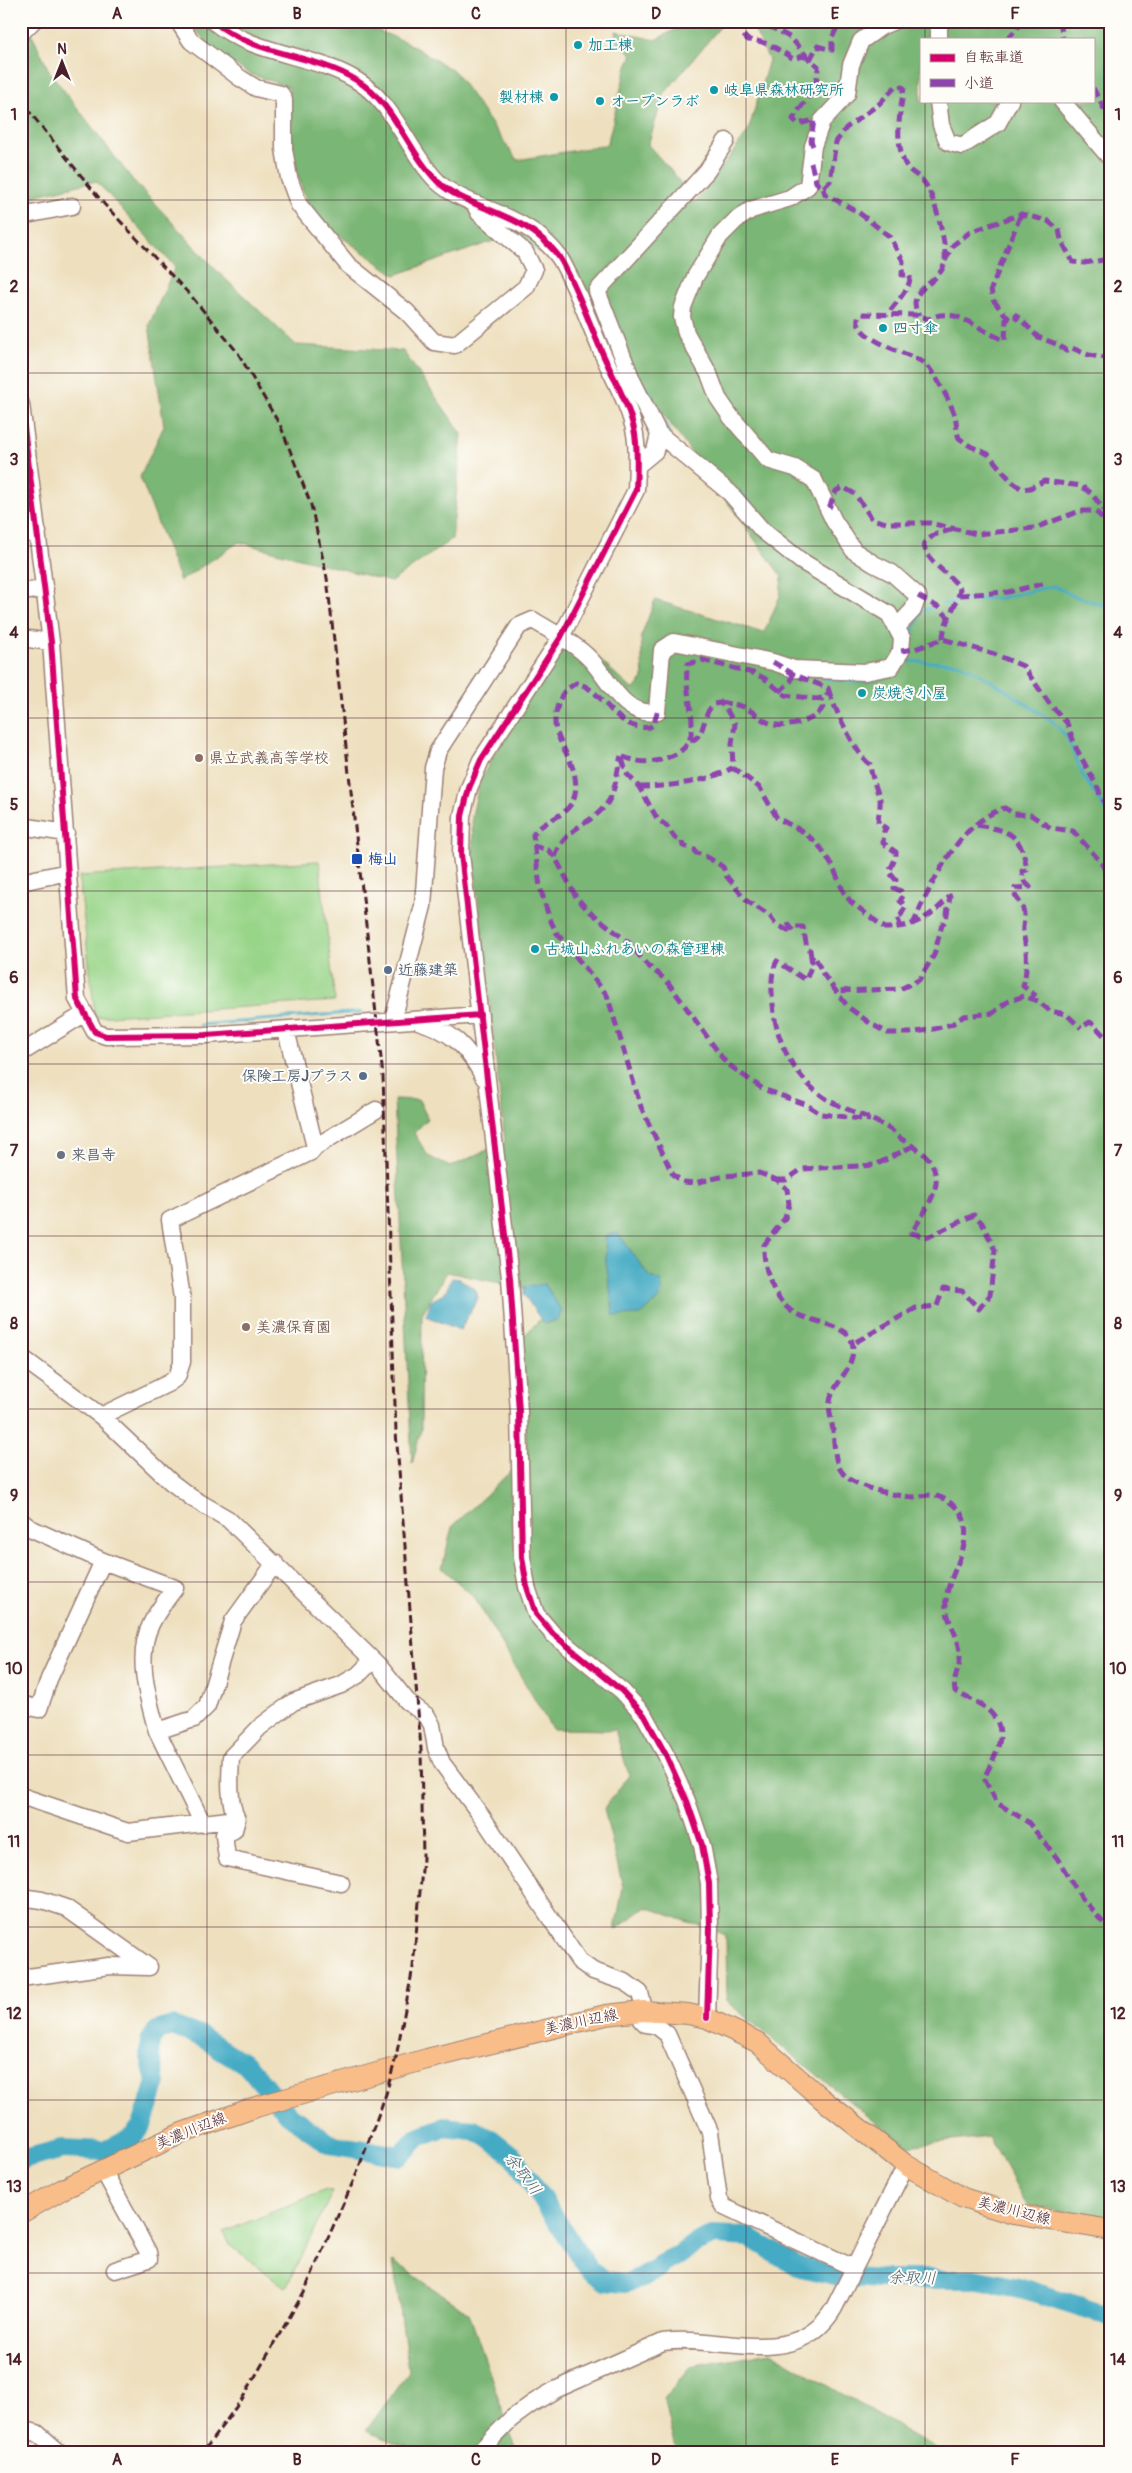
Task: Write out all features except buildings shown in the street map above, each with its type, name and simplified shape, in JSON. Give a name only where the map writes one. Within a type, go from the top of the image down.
[{"type":"main road","name":"美濃川辺線","points":[[21,2213],[102,2170],[182,2133],[256,2107],[301,2093],[606,2015],[643,2011],[706,2018],[757,2042],[822,2098],[906,2165],[963,2198],[1005,2211],[1111,2230]]},
{"type":"street","points":[[21,33],[33,21]]},
{"type":"street","points":[[178,21],[191,42],[240,78],[256,88],[281,94],[284,100],[284,149],[289,178],[300,205],[348,265],[407,312],[434,342],[455,345],[526,287],[534,270],[526,252],[479,213],[474,202]]},
{"type":"street","points":[[214,21],[225,31],[254,46],[328,67],[356,80],[382,103],[429,173],[444,187],[508,216],[533,232],[560,258],[622,399],[634,432],[638,465],[636,490],[623,519],[561,637],[482,760],[469,788],[462,816],[461,854],[510,1278],[519,1412],[522,1557],[528,1587],[536,1614],[553,1634],[622,1691],[644,1715],[666,1755],[687,1801],[702,1845],[708,1883],[710,1938],[706,2018]]},
{"type":"street","points":[[894,21],[882,26],[861,41],[851,65],[847,94],[822,121],[813,146],[808,186],[790,198],[751,210],[736,220],[720,236],[695,277],[683,307],[682,317],[686,333],[709,374],[718,398],[731,417],[768,460],[795,468],[814,480],[834,520],[854,551],[892,573],[918,596],[913,610],[898,627]]},
{"type":"street","points":[[935,21],[938,25],[939,38]]},
{"type":"street","points":[[938,102],[941,125],[948,142],[962,146],[998,123],[1009,102]]},
{"type":"street","points":[[1063,102],[1111,159]]},
{"type":"street","points":[[393,1020],[423,906],[433,768],[438,751],[519,626],[532,620],[561,637],[590,659],[624,702],[635,709],[649,713],[657,712],[662,650],[674,642],[773,662],[794,669],[866,672],[891,667],[901,651],[902,638],[898,627],[889,614],[801,561],[762,530],[730,493],[659,434],[632,380],[597,291],[707,171],[726,141]]},
{"type":"street","points":[[21,216],[72,206]]},
{"type":"street","points":[[21,404],[27,493],[38,532],[51,642],[78,999],[86,1018],[95,1032],[106,1036],[206,1035],[480,1015]]},
{"type":"street","points":[[638,465],[655,451],[659,434]]},
{"type":"street","points":[[21,534],[38,532]]},
{"type":"street","points":[[21,592],[45,589]]},
{"type":"street","points":[[21,638],[51,642]]},
{"type":"street","points":[[21,826],[66,833]]},
{"type":"street","points":[[21,882],[68,872]]},
{"type":"street","points":[[21,1053],[86,1018]]},
{"type":"street","points":[[413,1019],[433,1025],[454,1036],[474,1058],[488,1086]]},
{"type":"street","points":[[286,1030],[315,1147]]},
{"type":"street","points":[[101,1416],[169,1383],[177,1377],[182,1362],[182,1298],[170,1220],[310,1152],[315,1147],[376,1110]]},
{"type":"street","points":[[21,1356],[101,1416],[171,1482],[192,1498],[228,1519],[373,1660],[407,1702],[427,1716],[432,1725],[436,1748],[442,1763],[516,1867],[579,1961],[593,1971],[625,1982],[640,1993],[643,2011],[642,2020],[646,2024],[657,2026],[667,2034],[710,2132],[719,2199],[724,2207],[851,2274]]},
{"type":"street","points":[[23,1527],[102,1561],[175,1588],[150,1624],[144,1656],[145,1685],[157,1731],[174,1769],[203,1824]]},
{"type":"street","points":[[21,1704],[39,1709],[49,1679],[102,1561]]},
{"type":"street","points":[[157,1731],[194,1719],[207,1706],[233,1621],[275,1563]]},
{"type":"street","points":[[341,1883],[227,1858],[224,1835],[234,1830],[237,1819],[233,1812],[231,1757],[260,1727],[293,1702],[341,1684],[358,1674],[373,1660]]},
{"type":"street","points":[[21,1796],[128,1832],[237,1819]]},
{"type":"street","points":[[21,1897],[42,1900],[66,1908],[149,1967],[109,1966],[21,1978]]},
{"type":"street","points":[[479,2452],[510,2419],[555,2390],[663,2342],[681,2340],[774,2347],[796,2342],[813,2334],[826,2321],[906,2165]]},
{"type":"street","points":[[102,2170],[148,2252],[149,2259],[114,2270]]},
{"type":"street","points":[[21,2429],[37,2433],[59,2452]]},
{"type":"green space","points":[[21,21],[26,21],[49,71],[132,179],[218,272],[296,345],[403,351],[462,434],[452,539],[391,582],[239,542],[180,581],[140,477],[164,426],[149,325],[175,267],[96,181],[21,199]]},
{"type":"green space","points":[[188,21],[354,21],[406,42],[455,72],[517,160],[607,145],[625,72],[632,54],[617,42],[616,31],[655,40],[686,24],[688,21],[725,21],[664,94],[648,145],[673,173],[695,203],[748,132],[769,60],[750,21],[1111,21],[1111,2222],[1027,2205],[989,2137],[905,2146],[727,2002],[726,1935],[646,1907],[615,1930],[623,1887],[604,1809],[629,1775],[615,1730],[552,1729],[474,1597],[442,1568],[452,1527],[527,1456],[521,1339],[549,1310],[543,1292],[447,1272],[422,1314],[421,1430],[412,1464],[394,1099],[419,1100],[428,1119],[414,1133],[428,1156],[450,1167],[505,1142],[473,853],[472,816],[480,780],[566,629],[633,690],[643,679],[641,637],[655,600],[764,633],[780,596],[782,577],[642,385],[573,277],[514,234],[395,275],[311,215],[289,149],[289,87],[250,74],[216,53]]},
{"type":"green space","points":[[319,861],[335,1001],[95,1017],[79,876]]},
{"type":"green space","points":[[326,2190],[333,2191],[286,2288],[230,2245],[224,2232]]},
{"type":"green space","points":[[393,2261],[469,2313],[517,2452],[420,2452],[366,2431],[409,2371]]},
{"type":"green space","points":[[770,2352],[942,2452],[677,2452],[664,2399],[690,2366]]},
{"type":"water","points":[[618,1233],[649,1276],[662,1282],[660,1298],[641,1315],[614,1316],[606,1262],[605,1236]]},
{"type":"water","points":[[452,1278],[460,1279],[476,1290],[478,1298],[460,1330],[426,1316],[431,1301],[445,1293]]},
{"type":"water","points":[[545,1284],[562,1311],[558,1319],[544,1324],[524,1295],[524,1287]]},
{"type":"waterway","points":[[1105,21],[1111,89]]},
{"type":"waterway","points":[[648,388],[655,408],[670,433]]},
{"type":"waterway","points":[[741,493],[768,524]]},
{"type":"waterway","points":[[943,604],[961,600],[1000,598],[1054,586],[1074,596],[1111,607]]},
{"type":"waterway","points":[[891,606],[901,613]]},
{"type":"waterway","points":[[908,645],[921,612],[931,608]]},
{"type":"waterway","points":[[902,661],[959,663],[990,680],[1052,721],[1067,737],[1083,776],[1111,818]]},
{"type":"waterway","points":[[824,678],[862,681],[884,675]]},
{"type":"waterway","points":[[200,1025],[362,1012]]},
{"type":"waterway","name":"余取川","points":[[21,2160],[62,2149],[105,2151],[132,2138],[142,2126],[156,2082],[149,2052],[150,2041],[157,2031],[172,2026],[200,2036],[248,2066],[289,2115],[329,2144],[400,2156],[418,2137],[444,2127],[473,2130],[490,2138],[514,2157],[590,2271],[605,2281],[625,2283],[639,2279],[659,2268],[661,2264],[678,2256],[695,2243],[715,2235],[749,2237],[797,2266],[839,2276],[880,2279],[973,2279],[1024,2289],[1111,2316]]},
{"type":"railway","points":[[21,97],[28,110],[104,204],[192,297],[238,353],[281,427],[311,505],[327,578],[383,1076],[396,1432],[421,1749],[423,1859],[413,1967],[396,2057],[386,2094],[356,2175],[304,2292],[242,2399],[203,2452]]},
{"type":"marked path","points":[[741,21],[743,35],[748,40],[754,40],[778,49],[793,59],[803,56],[810,60],[791,38],[760,21]]},
{"type":"marked path","points":[[813,146],[811,141],[814,120],[798,124],[793,119],[816,83],[818,66],[810,60],[817,46],[832,50],[832,38],[840,21]]},
{"type":"marked path","points":[[1008,38],[1024,21]]},
{"type":"marked path","points":[[1060,21],[1063,38]]},
{"type":"marked path","points":[[811,163],[816,182],[823,188],[830,181],[836,142],[846,128],[879,104],[897,85],[904,88],[899,124],[899,141],[903,159],[909,170],[920,178],[927,187],[939,219],[945,253],[942,269],[919,292],[916,299],[915,306],[919,316]]},
{"type":"marked path","points":[[1094,90],[1111,122]]},
{"type":"marked path","points":[[823,188],[825,194],[858,212],[889,236],[903,261],[902,275],[910,275],[910,280],[887,315]]},
{"type":"marked path","points":[[945,261],[953,245],[970,232],[1021,214],[1048,221],[1059,230],[1061,240],[1073,262],[1084,263],[1111,259]]},
{"type":"marked path","points":[[1009,319],[993,300],[991,289],[1021,214]]},
{"type":"marked path","points":[[1111,359],[1089,355],[1072,348],[1066,351],[1059,345],[1038,337],[1016,315],[1016,319],[1006,319],[1005,340],[968,321],[948,315],[939,315],[929,319],[915,315],[859,315],[858,323],[871,338],[917,359],[928,367],[942,388],[953,411],[959,438],[970,446],[988,454],[1012,482],[1022,489],[1030,488],[1044,481],[1081,486],[1091,493],[1111,519]]},
{"type":"marked path","points":[[829,508],[836,491],[843,487],[855,494],[872,519],[886,523],[930,523],[977,534],[1035,528],[1080,511],[1095,511],[1111,528]]},
{"type":"marked path","points":[[943,639],[945,626],[960,589],[928,556],[924,543],[934,535],[950,530],[951,526]]},
{"type":"marked path","points":[[959,595],[1008,592],[1047,583]]},
{"type":"marked path","points":[[918,596],[938,607],[948,617]]},
{"type":"marked path","points":[[901,651],[915,649],[943,639],[994,654],[1023,666],[1049,703],[1067,723],[1076,748],[1099,790],[1100,796],[1111,809]]},
{"type":"marked path","points":[[773,662],[795,675],[828,688],[829,691],[826,697],[817,699],[785,695],[764,678],[753,673],[702,660],[688,664],[688,690],[692,716],[692,729],[689,741],[682,750],[657,761],[640,761],[621,756],[627,774],[639,787],[658,820],[666,825],[675,838],[682,841],[683,846],[695,850],[696,853],[723,867],[727,877],[747,901],[770,916],[775,923],[788,931],[786,927],[789,925],[794,931],[796,927],[803,927],[807,948],[810,950],[811,957],[815,957],[823,974],[848,1007],[871,1024],[888,1033],[910,1033],[934,1029],[952,1024],[964,1016],[993,1013],[1007,1002],[1024,996],[1038,1001],[1050,1011],[1066,1014],[1081,1028]]},
{"type":"marked path","points":[[779,692],[791,681],[793,673]]},
{"type":"marked path","points":[[657,712],[654,724],[650,727],[638,727],[618,717],[586,687],[576,683],[561,696],[557,706],[555,723],[560,741],[575,777],[575,794],[568,808],[538,829],[533,835],[540,887],[549,917],[556,932],[607,995],[641,1107],[673,1175],[684,1182],[694,1183],[725,1176],[759,1173],[777,1180],[787,1189],[789,1204],[785,1218],[764,1245],[765,1262],[770,1280],[778,1297],[790,1310],[842,1331],[852,1342],[852,1359],[830,1401],[837,1463],[849,1479],[863,1486],[904,1496],[930,1495],[940,1497],[955,1506],[962,1515],[966,1530],[965,1541],[948,1590],[946,1607],[960,1651],[960,1661],[954,1686],[955,1691],[983,1706],[992,1714],[998,1723],[1000,1731],[1000,1740],[994,1758],[984,1778],[997,1803],[1028,1822],[1057,1858],[1081,1897],[1111,1932]]},
{"type":"marked path","points":[[829,691],[840,719],[853,743],[859,753],[870,764],[880,799],[878,823],[886,828],[883,843],[896,852],[896,857],[889,872],[896,880],[894,888],[901,891],[903,896],[900,901],[906,906],[901,915],[897,917],[901,927]]},
{"type":"marked path","points":[[720,702],[743,707],[768,723],[793,725],[808,720],[820,712],[823,707],[821,699]]},
{"type":"marked path","points":[[691,739],[693,740],[697,737],[710,708],[714,704],[720,703],[725,707],[735,724],[732,744],[733,769],[760,788],[777,818],[802,831],[818,844],[833,867],[844,893],[851,902],[885,928],[904,926],[921,920],[936,910],[950,896],[946,920],[942,925],[934,955],[919,980],[900,989],[836,991]]},
{"type":"marked path","points":[[555,857],[566,838],[594,816],[608,802],[615,786],[621,756]]},
{"type":"marked path","points":[[639,787],[687,783],[712,777],[732,768]]},
{"type":"marked path","points":[[912,925],[954,847],[977,823],[990,814],[1005,808],[1014,814],[1031,815],[1051,828],[1073,831],[1100,861],[1111,880]]},
{"type":"marked path","points":[[977,825],[1006,832],[1017,841],[1021,848],[1027,870],[1022,871],[1024,881],[1030,887],[1015,888],[1014,892],[1024,913],[1023,929],[1026,972],[1023,986],[1036,996]]},
{"type":"marked path","points":[[533,846],[548,850],[555,857],[576,897],[587,909],[629,943],[647,965],[667,981],[726,1063],[763,1089],[807,1105],[821,1114],[870,1120]]},
{"type":"marked path","points":[[814,959],[811,957],[812,964],[806,980],[777,961],[774,967],[772,993],[777,1028],[781,1042],[795,1068],[804,1080],[827,1099],[888,1128],[924,1154],[932,1164],[936,1178],[934,1191],[928,1206],[911,1233],[928,1237],[974,1215],[982,1223],[995,1250],[990,1295],[979,1309],[962,1291],[943,1289],[937,1306],[916,1308],[852,1344]]},
{"type":"marked path","points":[[1085,1025],[1090,1022],[1093,1024],[1111,1043]]},
{"type":"marked path","points":[[777,1180],[786,1180],[802,1169],[875,1165],[915,1145]]},
{"type":"cycle path","points":[[213,21],[247,41],[321,64],[356,80],[381,101],[427,170],[438,182],[458,196],[521,224],[548,244],[561,260],[572,282],[633,423],[637,448],[636,490],[561,637],[481,760],[469,788],[462,816],[461,854],[510,1278],[519,1412],[522,1557],[527,1587],[536,1614],[553,1634],[622,1691],[644,1715],[666,1755],[687,1801],[702,1845],[709,1883],[710,1929],[707,2018]]},
{"type":"cycle path","points":[[21,404],[51,642],[77,999],[95,1032],[106,1036],[206,1035],[480,1015]]},
{"type":"place","name":"加工棟","points":[[578,45]]},
{"type":"place","name":"岐阜県森林研究所","points":[[714,90]]},
{"type":"place","name":"製材棟","points":[[554,97]]},
{"type":"place","name":"オープンラボ","points":[[600,101]]},
{"type":"place","name":"四寸傘","points":[[883,328]]},
{"type":"place","name":"炭焼き小屋","points":[[862,693]]},
{"type":"place","name":"県立武義高等学校","points":[[199,758]]},
{"type":"place","name":"梅山","points":[[357,859]]},
{"type":"place","name":"古城山ふれあいの森管理棟","points":[[535,949]]},
{"type":"place","name":"近藤建築","points":[[388,970]]},
{"type":"place","name":"保険工房Jプラス","points":[[363,1076]]},
{"type":"place","name":"来昌寺","points":[[61,1155]]},
{"type":"place","name":"美濃保育園","points":[[246,1327]]}]
